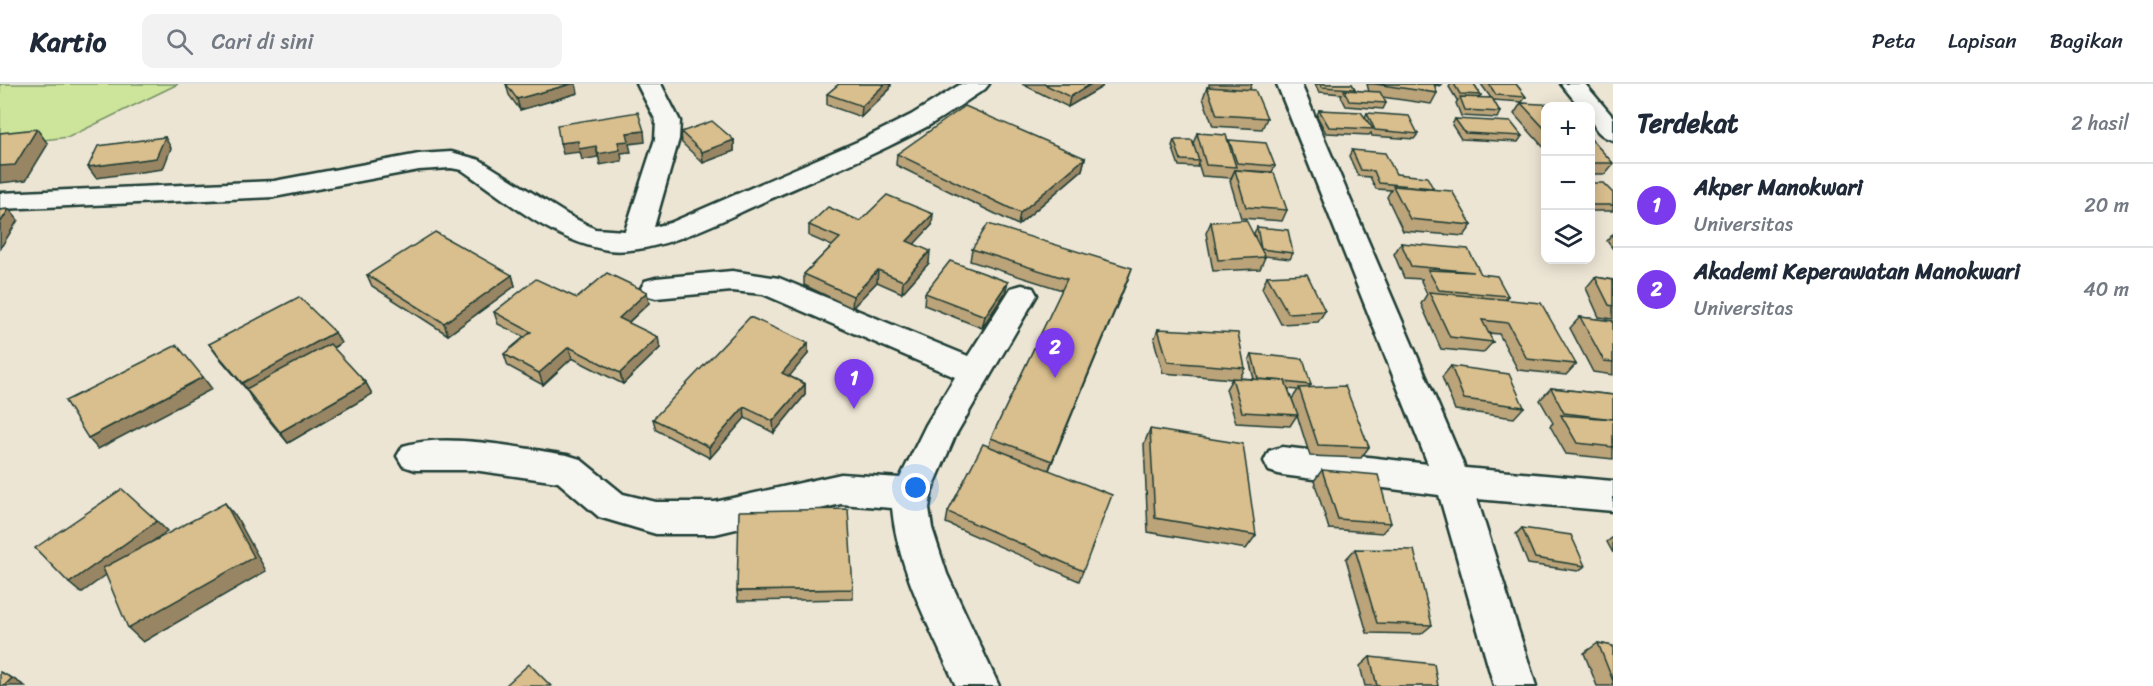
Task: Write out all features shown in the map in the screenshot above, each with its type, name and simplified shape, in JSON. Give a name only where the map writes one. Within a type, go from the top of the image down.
[{"type":"street","points":[[636,240],[667,139],[668,121],[649,84]]},
{"type":"street","points":[[0,201],[274,189],[419,162],[451,160],[471,165],[558,221],[587,236],[610,241],[636,240],[679,229],[868,146],[920,120],[977,84]]},
{"type":"street","points":[[1289,84],[1452,482],[1515,686]]},
{"type":"street","points":[[1573,84],[1613,133]]},
{"type":"street","points":[[656,288],[732,281],[768,285],[976,373]]},
{"type":"street","points":[[978,686],[920,556],[910,507],[917,478],[938,437],[1022,295]]},
{"type":"street","points":[[415,456],[473,456],[567,469],[612,506],[656,518],[715,518],[841,489],[913,494]]},
{"type":"street","points":[[1282,461],[1452,482],[1613,496]]},
{"type":"green space","points":[[0,84],[178,84],[69,137],[0,145]]},
{"type":"building","points":[[506,84],[571,84],[517,99]]},
{"type":"building","points":[[839,84],[885,84],[862,106],[827,94]]},
{"type":"building","points":[[1044,84],[1091,84],[1070,97]]},
{"type":"building","points":[[1320,84],[1352,84],[1355,89],[1322,87]]},
{"type":"building","points":[[1375,84],[1434,84],[1437,93]]},
{"type":"building","points":[[1454,84],[1474,84],[1481,95],[1460,94]]},
{"type":"building","points":[[1489,84],[1516,84],[1526,97],[1496,95]]},
{"type":"building","points":[[1207,87],[1255,90],[1267,118],[1217,115]]},
{"type":"building","points":[[1344,90],[1380,92],[1386,103],[1349,101]]},
{"type":"building","points":[[1460,97],[1492,98],[1500,112],[1465,110]]},
{"type":"building","points":[[1521,103],[1541,104],[1541,125]]},
{"type":"building","points":[[965,106],[1085,158],[1020,213],[897,154]]},
{"type":"building","points":[[1319,110],[1361,112],[1373,129],[1329,127]]},
{"type":"building","points":[[638,112],[644,131],[627,133],[629,141],[618,142],[620,150],[598,154],[596,146],[579,149],[578,141],[560,143],[557,125]]},
{"type":"building","points":[[1367,113],[1409,116],[1418,134],[1375,130]]},
{"type":"building","points":[[1455,119],[1511,122],[1522,136],[1465,133]]},
{"type":"building","points":[[712,121],[734,140],[702,152],[681,132]]},
{"type":"building","points":[[37,129],[15,165],[0,166],[0,133]]},
{"type":"building","points":[[1197,133],[1226,135],[1236,167],[1206,165]]},
{"type":"building","points":[[165,137],[156,158],[88,167],[98,146]]},
{"type":"building","points":[[1174,140],[1192,140],[1199,161],[1181,160]]},
{"type":"building","points":[[1229,140],[1266,143],[1275,166],[1237,163]]},
{"type":"building","points":[[1595,143],[1613,163],[1595,163]]},
{"type":"building","points":[[1352,150],[1385,153],[1396,174],[1427,177],[1433,188],[1379,183],[1374,171],[1361,170]]},
{"type":"building","points":[[1235,170],[1274,173],[1287,210],[1246,207]]},
{"type":"building","points":[[1595,183],[1603,183],[1613,193],[1613,205],[1595,205]]},
{"type":"building","points":[[1393,186],[1452,191],[1472,225],[1410,219]]},
{"type":"building","points":[[887,195],[933,214],[907,241],[930,251],[903,281],[878,270],[853,296],[804,274],[840,238],[809,225],[828,207],[860,221]]},
{"type":"building","points":[[9,209],[0,223],[0,210]]},
{"type":"building","points":[[1246,220],[1265,257],[1218,260],[1211,222]]},
{"type":"building","points":[[988,224],[1132,268],[1052,461],[991,438],[1067,279],[972,249]]},
{"type":"building","points":[[1257,227],[1288,230],[1293,253],[1261,249]]},
{"type":"building","points":[[435,232],[512,275],[444,323],[367,275]]},
{"type":"building","points":[[1401,243],[1468,249],[1481,274],[1497,276],[1508,296],[1439,290],[1428,270],[1474,272],[1411,266]]},
{"type":"building","points":[[950,261],[1008,282],[985,316],[925,293]]},
{"type":"building","points":[[607,273],[647,292],[619,318],[658,337],[620,373],[569,347],[539,373],[504,354],[531,332],[494,312],[536,279],[577,298]]},
{"type":"building","points":[[1307,274],[1325,311],[1288,313],[1267,276]]},
{"type":"building","points":[[1595,277],[1613,280],[1613,306],[1609,305]]},
{"type":"building","points":[[1429,292],[1541,303],[1576,364],[1527,359],[1508,323],[1482,320],[1493,342],[1450,337]]},
{"type":"building","points":[[299,297],[335,332],[242,383],[209,344]]},
{"type":"building","points":[[750,317],[808,343],[782,373],[805,384],[773,421],[744,407],[709,447],[653,419]]},
{"type":"building","points":[[1580,317],[1613,321],[1613,362],[1604,361]]},
{"type":"building","points":[[1158,329],[1238,333],[1245,368],[1168,362]]},
{"type":"building","points":[[330,344],[366,383],[280,432],[246,389]]},
{"type":"building","points":[[177,345],[203,377],[88,438],[65,401]]},
{"type":"building","points":[[1252,354],[1303,359],[1311,385],[1258,379]]},
{"type":"building","points":[[1451,366],[1509,374],[1524,407],[1464,399]]},
{"type":"building","points":[[1232,378],[1285,381],[1298,415],[1242,412]]},
{"type":"building","points":[[1345,386],[1369,447],[1318,445],[1299,388]]},
{"type":"building","points":[[1551,388],[1613,395],[1613,419],[1564,413]]},
{"type":"building","points":[[1561,415],[1613,419],[1613,447],[1577,443]]},
{"type":"building","points":[[1150,429],[1243,444],[1256,535],[1155,518]]},
{"type":"building","points":[[983,444],[1112,495],[1083,571],[948,512]]},
{"type":"building","points":[[1322,470],[1378,475],[1391,523],[1338,519]]},
{"type":"building","points":[[122,489],[157,521],[69,583],[35,548]]},
{"type":"building","points":[[225,503],[254,557],[128,628],[103,568]]},
{"type":"building","points":[[848,509],[853,589],[737,591],[739,511]]},
{"type":"building","points":[[1522,528],[1571,535],[1585,566],[1535,558]]},
{"type":"building","points":[[1355,549],[1414,550],[1432,625],[1377,623]]},
{"type":"building","points":[[1598,643],[1613,646],[1613,681]]},
{"type":"building","points":[[1370,657],[1434,664],[1438,686],[1377,686]]},
{"type":"building","points":[[529,664],[551,686],[505,686]]},
{"type":"building","points":[[0,672],[12,678],[4,686],[0,686]]},
{"type":"place","name":"Akademi Keperawatan Manokwari","points":[[1055,378]]},
{"type":"place","name":"Akper Manokwari","points":[[854,409]]}]
